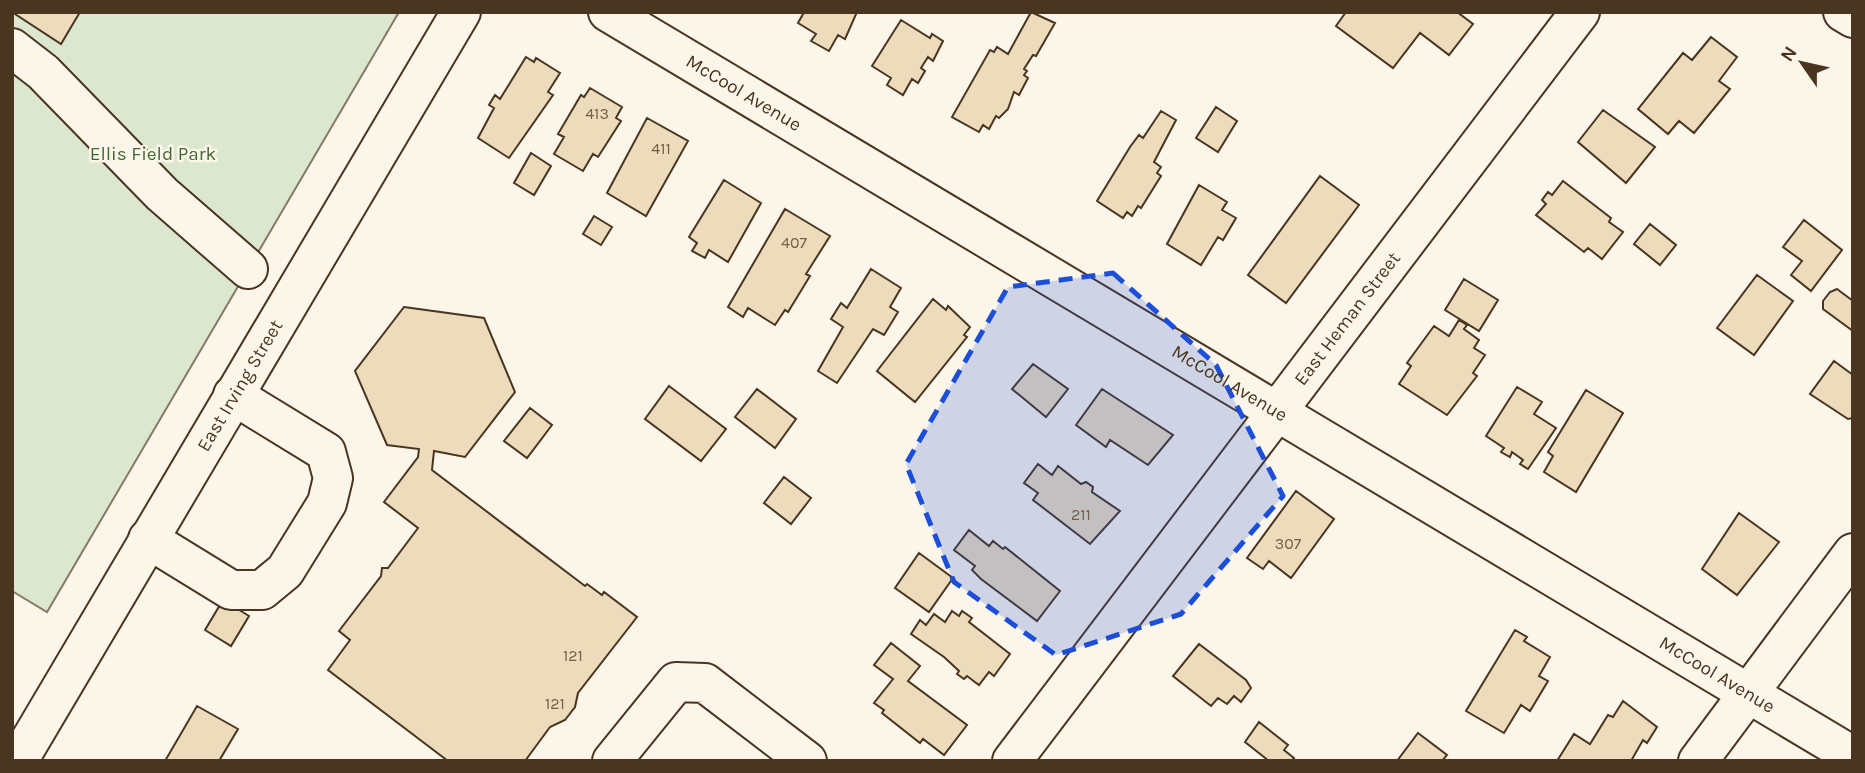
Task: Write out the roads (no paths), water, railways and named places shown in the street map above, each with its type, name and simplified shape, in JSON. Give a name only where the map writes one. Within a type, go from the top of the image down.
[{"type":"street","name":"East Irving Street","points":[[18,761],[461,12]]},
{"type":"street","name":"McCool Avenue","points":[[608,12],[1853,755]]},
{"type":"street","name":"East Heman Street","points":[[1012,761],[1580,12]]},
{"type":"street","points":[[1843,12],[1853,18]]},
{"type":"street","points":[[12,48],[44,72],[162,194],[248,270]]},
{"type":"street","points":[[148,539],[231,590],[262,590],[285,571],[327,503],[333,478],[326,452],[233,395]]},
{"type":"street","points":[[1698,761],[1853,553]]},
{"type":"street","points":[[612,761],[676,682],[705,682],[807,761]]},
{"type":"park label","name":"Ellis Field Park","points":[[153,154]]}]
